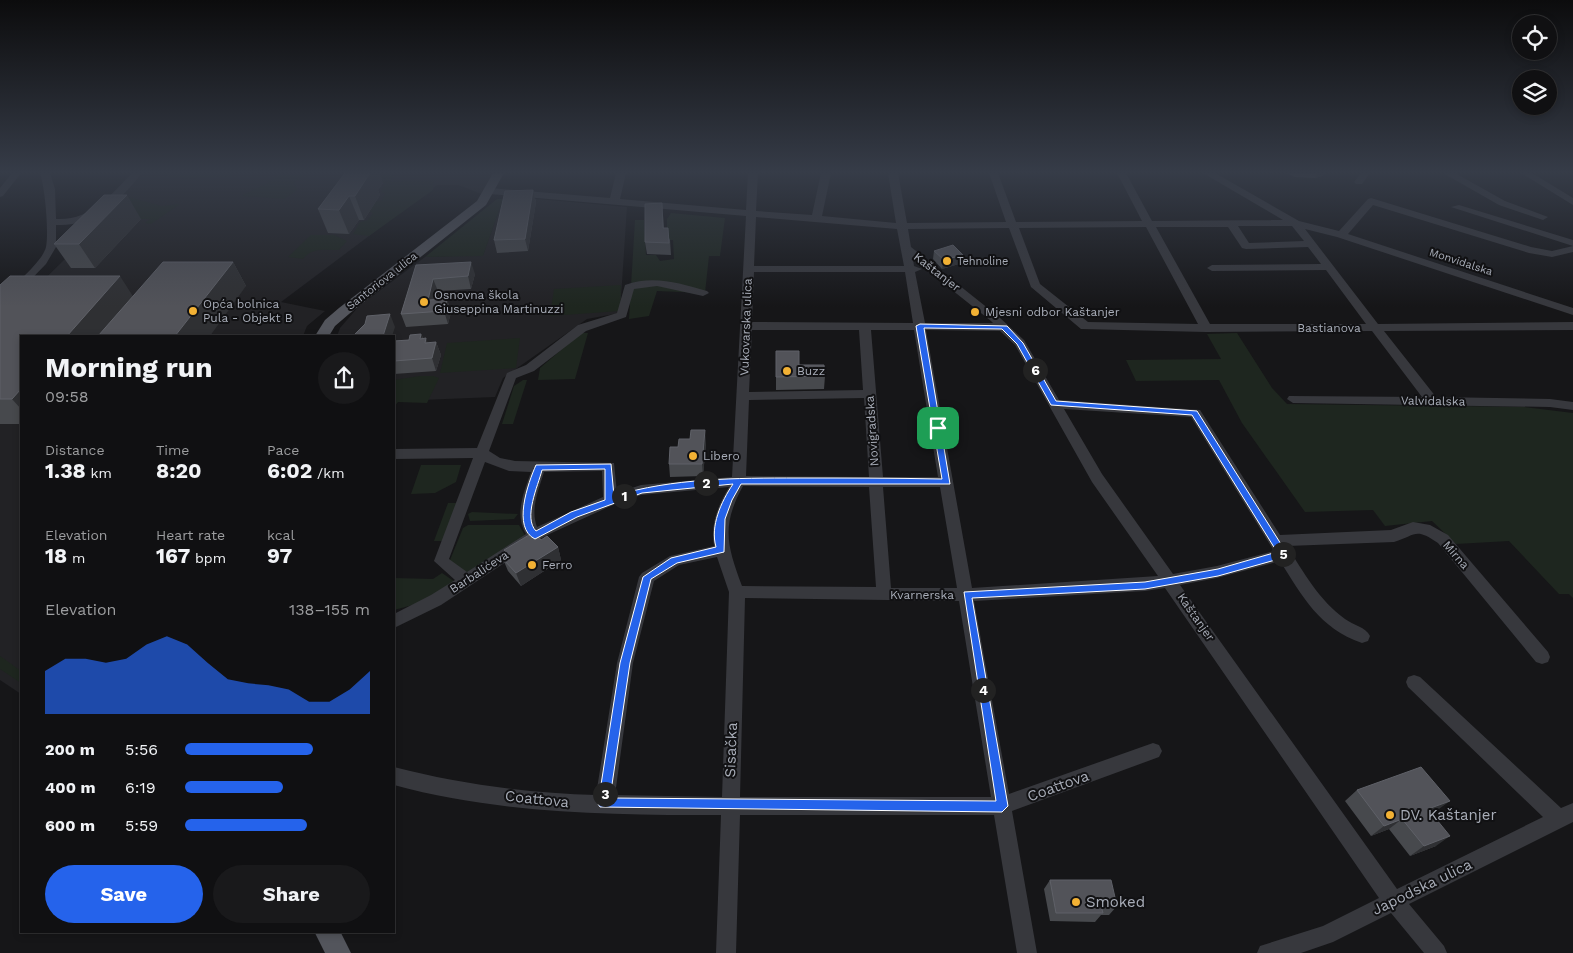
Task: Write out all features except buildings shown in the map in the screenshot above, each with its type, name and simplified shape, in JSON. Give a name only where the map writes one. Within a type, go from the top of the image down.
[{"type":"main road","name":"Santoriova ulica","points":[[323,335],[337,317],[464,217]]},
{"type":"main road","points":[[327,933],[339,953]]},
{"type":"street","points":[[41,264],[51,246],[51,217]]},
{"type":"street","name":"Vukovarska ulica","points":[[739,481],[751,217]]},
{"type":"street","points":[[807,217],[902,226],[1295,223],[1432,400]]},
{"type":"street","points":[[901,217],[967,595],[1027,953]]},
{"type":"street","points":[[1009,217],[1012,225]]},
{"type":"street","points":[[1144,217],[1206,328]]},
{"type":"street","name":"Monvidalska","points":[[1285,217],[1295,223],[1341,235],[1573,312]]},
{"type":"street","points":[[1341,235],[1356,217]]},
{"type":"street","points":[[1426,217],[1529,250],[1552,254],[1573,249]]},
{"type":"street","points":[[1490,217],[1573,243]]},
{"type":"street","points":[[51,222],[74,222],[89,218]]},
{"type":"street","points":[[76,231],[89,218]]},
{"type":"street","points":[[1231,224],[1246,246],[1312,244]]},
{"type":"street","name":"Bastianova","points":[[1012,225],[1035,285],[1085,326],[1206,328],[1573,326]]},
{"type":"street","points":[[0,305],[62,245]]},
{"type":"street","name":"Kaštanjer","points":[[906,248],[1004,327],[1020,343],[1097,478],[1394,902],[1437,953]]},
{"type":"street","points":[[1212,268],[1330,267]]},
{"type":"street","points":[[748,269],[910,268],[936,271]]},
{"type":"street","points":[[466,580],[441,561],[511,376],[530,368],[582,328],[622,315],[629,287],[643,281],[656,281],[703,294]]},
{"type":"street","points":[[746,326],[1004,327]]},
{"type":"street","name":"Novigradska","points":[[865,327],[884,594]]},
{"type":"street","points":[[743,396],[869,394]]},
{"type":"street","name":"Valvidalska","points":[[1293,399],[1432,400],[1550,403],[1573,406]]},
{"type":"street","points":[[1054,404],[1194,413],[1314,603],[1340,624],[1362,636]]},
{"type":"street","points":[[395,454],[482,453],[496,464],[505,466],[609,466],[610,500]]},
{"type":"street","points":[[535,535],[528,528],[526,516],[539,467]]},
{"type":"street","name":"Barbalićeva","points":[[395,620],[436,600],[535,535],[574,515],[641,490],[739,481],[947,482]]},
{"type":"street","name":"Sisačka","points":[[726,953],[729,805],[737,592],[719,542],[720,519],[728,499],[739,481]]},
{"type":"street","name":"Mirna","points":[[1280,548],[1394,536],[1402,529],[1413,527],[1432,530],[1443,539],[1542,657]]},
{"type":"street","name":"Kvarnerska","points":[[737,592],[967,595],[1145,585],[1171,582],[1218,572],[1280,548]]},
{"type":"street","points":[[604,804],[625,663],[647,577],[675,560],[721,550]]},
{"type":"street","points":[[1414,682],[1566,815]]},
{"type":"street","name":"Coattova","points":[[395,776],[440,788],[567,803],[1002,806],[1153,751]]},
{"type":"street","name":"Japodska ulica","points":[[1267,953],[1326,935],[1566,815]]},
{"type":"shaded area","points":[[107,217],[394,217],[281,302],[325,311],[307,326],[303,335],[20,335],[20,693],[0,680],[0,323]]},
{"type":"shaded area","points":[[160,217],[151,224],[145,223],[150,219],[102,219]]},
{"type":"shaded area","points":[[370,217],[395,217],[369,236],[353,234],[360,222],[368,220]]},
{"type":"shaded area","points":[[474,217],[497,217],[483,256],[425,257]]},
{"type":"shaded area","points":[[496,217],[626,217],[620,313],[587,319],[503,378],[495,397],[421,400],[395,395],[395,335],[337,335],[340,328],[359,306],[425,257],[483,255]]},
{"type":"shaded area","points":[[668,217],[725,218],[720,256],[709,256],[705,293],[657,291],[649,316],[629,319],[635,220],[644,220],[646,255],[656,255],[660,261],[674,259],[673,240],[667,240]]},
{"type":"shaded area","points":[[311,235],[334,235],[347,241],[339,250],[315,251],[303,259],[288,257]]},
{"type":"shaded area","points":[[621,285],[620,311],[550,316],[554,289]]},
{"type":"shaded area","points":[[581,333],[588,333],[575,379],[538,380],[540,368]]},
{"type":"shaded area","points":[[1237,333],[1272,388],[1287,404],[1524,407],[1573,413],[1573,598],[1569,594],[1559,594],[1509,541],[1456,544],[1432,521],[1385,526],[1373,510],[1305,512],[1242,423],[1219,380],[1136,381],[1126,360],[1221,359],[1207,334]]},
{"type":"shaded area","points":[[520,338],[516,368],[440,373],[447,343]]},
{"type":"shaded area","points":[[420,376],[439,378],[427,403],[398,402],[395,406],[395,380]]},
{"type":"shaded area","points":[[523,380],[527,380],[513,424],[502,424],[514,386]]},
{"type":"shaded area","points":[[421,465],[461,465],[456,482],[435,493],[411,494]]},
{"type":"shaded area","points":[[448,503],[459,503],[446,541],[434,541]]},
{"type":"shaded area","points":[[472,512],[518,514],[514,519],[470,521],[468,514]]},
{"type":"shaded area","points":[[468,525],[519,525],[527,539],[466,579],[448,565],[463,528]]},
{"type":"shaded area","points":[[442,573],[458,584],[435,599],[395,610],[395,578],[433,579]]},
{"type":"shaded area","points":[[0,656],[20,670],[20,682],[0,669]]},
{"type":"place","name":"Tehnoline","points":[[947,261]]},
{"type":"place","name":"Osnovna škola Giuseppina Martinuzzi","points":[[424,302]]},
{"type":"place","name":"Opća bolnica Pula - Objekt B","points":[[193,311]]},
{"type":"place","name":"Mjesni odbor Kaštanjer","points":[[975,312]]},
{"type":"place","name":"Buzz","points":[[787,371]]},
{"type":"place","name":"Libero","points":[[693,456]]},
{"type":"place","name":"Ferro","points":[[532,565]]},
{"type":"place","name":"DV. Kaštanjer","points":[[1390,815]]},
{"type":"place","name":"Smoked","points":[[1076,902]]},
{"type":"route","points":[[938,428],[920,326],[1004,327],[1020,343],[1054,404],[1194,413],[1283,554],[1218,572],[1171,582],[967,595],[1002,806],[673,806],[604,804],[625,663],[635,617],[647,577],[675,560],[721,550],[719,542],[720,519],[728,499],[739,481],[673,486],[641,490],[574,515],[535,535],[528,528],[526,516],[539,467],[609,466],[610,500],[641,490],[739,481],[947,482],[938,428]]}]
